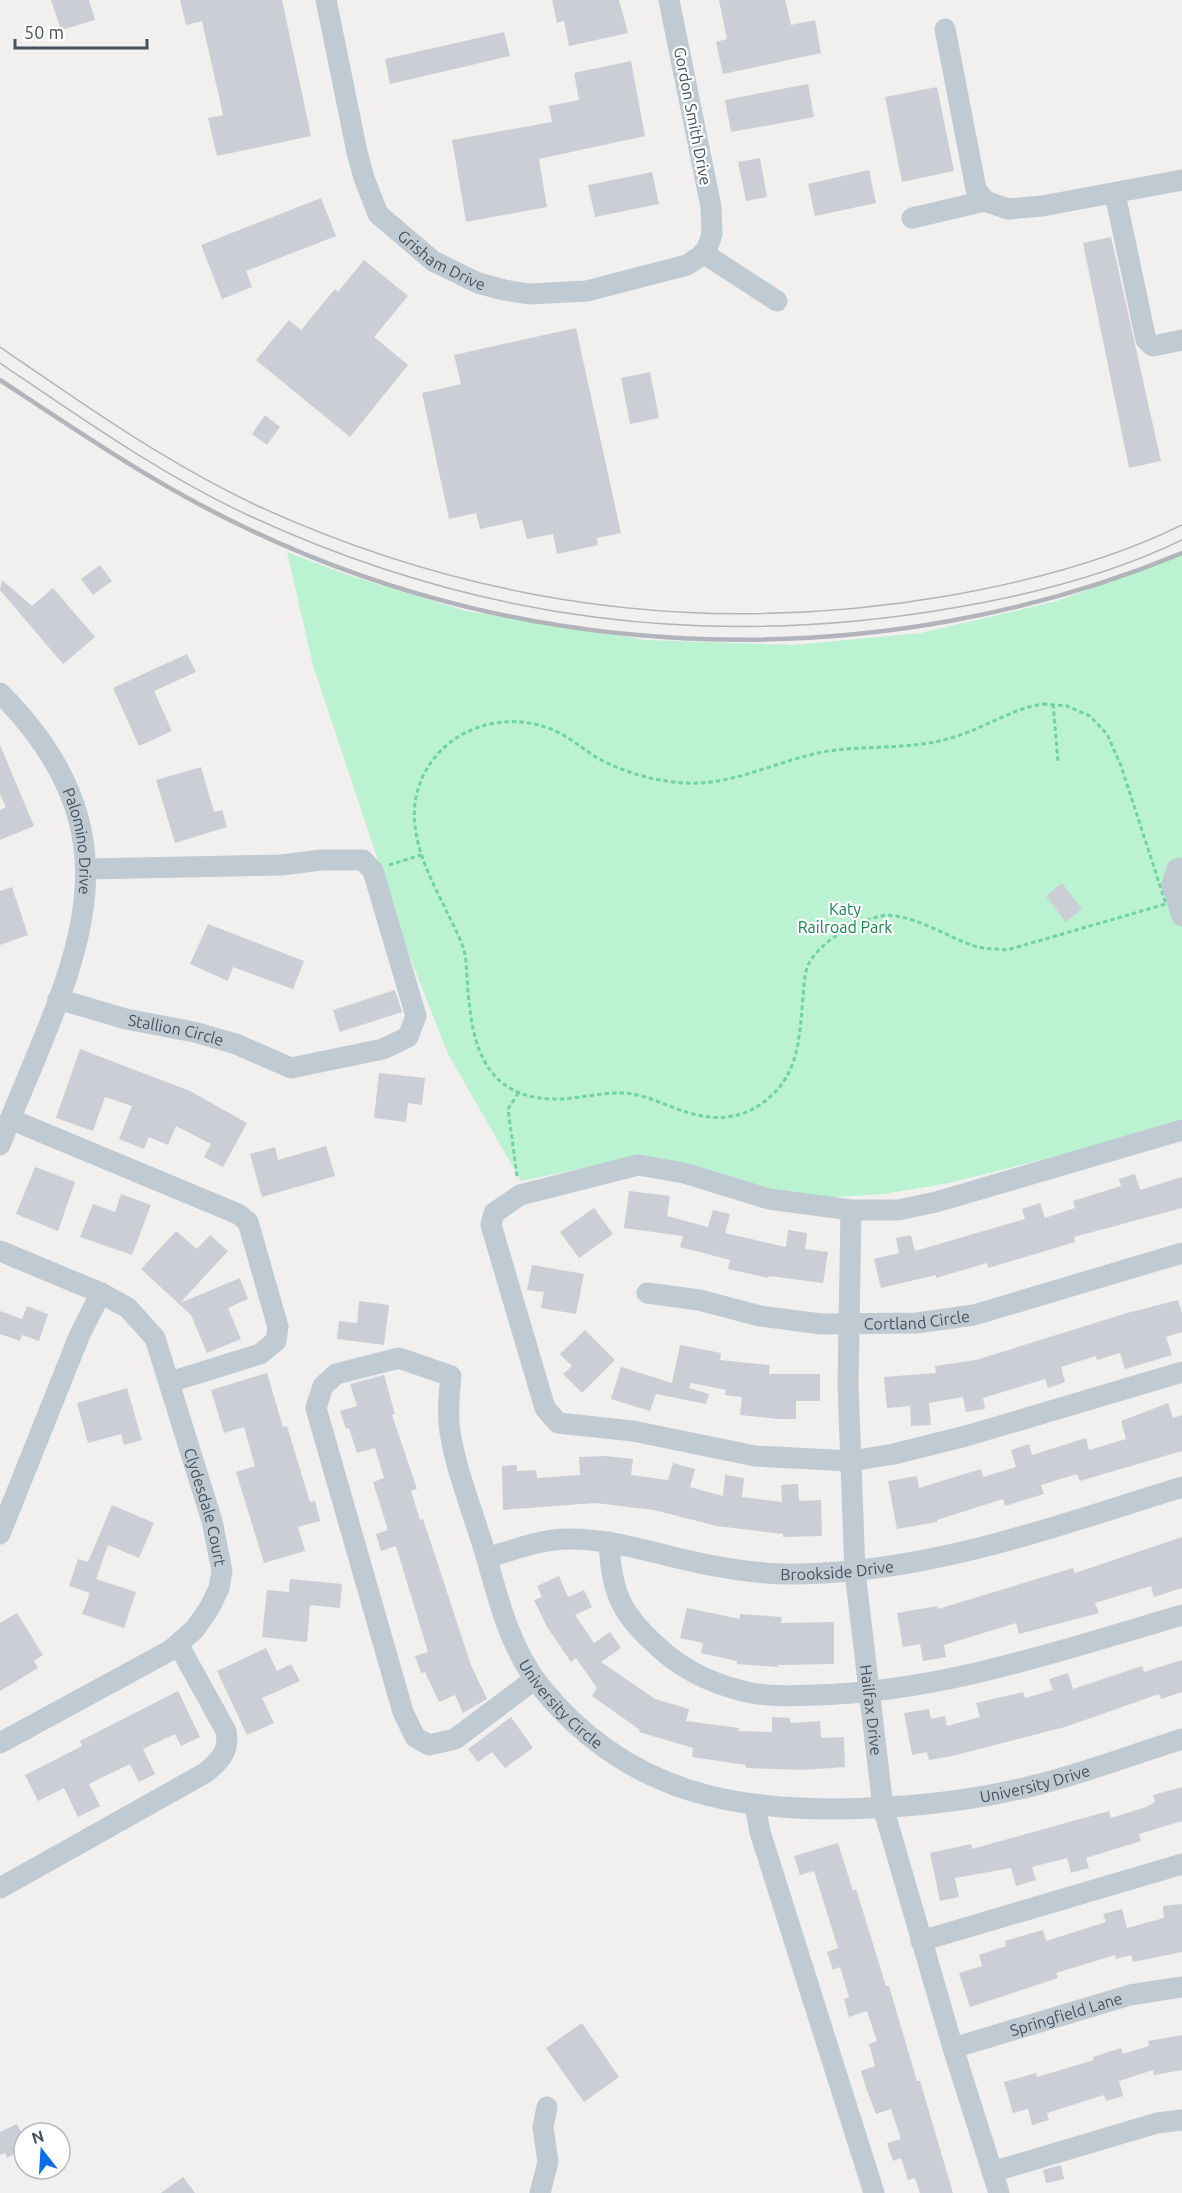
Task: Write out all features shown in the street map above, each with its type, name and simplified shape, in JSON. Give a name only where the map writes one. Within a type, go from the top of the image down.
[{"type":"street","name":"Grisham Drive","points":[[326,0],[363,178],[378,214],[433,261],[478,283],[504,290],[557,294],[587,291],[687,265],[703,253]]},
{"type":"street","name":"Gordon Smith Drive","points":[[669,0],[711,207],[712,234],[703,253]]},
{"type":"street","points":[[945,29],[976,189],[986,201],[1008,209],[1115,194],[1182,180]]},
{"type":"street","points":[[1115,194],[1146,340],[1153,346],[1182,340]]},
{"type":"street","points":[[912,218],[986,201]]},
{"type":"street","points":[[703,253],[777,301]]},
{"type":"street","name":"Palomino Drive","points":[[0,693],[28,721],[53,755],[70,790],[80,822],[87,869],[84,915],[73,958],[0,1145]]},
{"type":"street","points":[[87,869],[281,865],[321,860],[363,860],[372,870]]},
{"type":"street","points":[[1182,868],[1177,869],[1170,897],[1182,916]]},
{"type":"street","name":"Stallion Circle","points":[[58,999],[236,1044],[291,1068],[382,1049],[408,1037],[416,1017],[372,870]]},
{"type":"street","points":[[10,1119],[218,1205],[248,1222],[276,1318],[276,1341],[260,1354],[170,1382]]},
{"type":"street","points":[[1182,1130],[936,1202],[898,1210],[851,1210],[769,1200],[684,1173],[638,1165],[520,1195],[494,1213],[491,1225],[545,1408],[558,1423],[633,1431],[755,1455],[851,1461],[894,1454],[966,1436],[1182,1372]]},
{"type":"street","name":"Hailfax Drive","points":[[851,1210],[848,1324],[855,1572],[883,1808],[953,2048],[999,2193]]},
{"type":"street","name":"Clydesdale Court","points":[[0,1251],[101,1293],[128,1308],[155,1338],[213,1521],[222,1572],[219,1588],[210,1607],[195,1629],[178,1644],[0,1743]]},
{"type":"street","name":"Cortland Circle","points":[[647,1293],[699,1300],[760,1316],[821,1324],[917,1323],[974,1315],[1182,1253]]},
{"type":"street","points":[[0,1534],[80,1334],[101,1293]]},
{"type":"street","name":"University Circle","points":[[536,1679],[455,1739],[429,1745],[415,1737],[403,1712],[316,1408],[323,1386],[336,1374],[399,1358],[451,1376],[448,1402],[450,1432],[499,1604],[516,1647],[536,1679],[569,1717],[602,1747],[638,1770],[717,1800],[830,1810],[883,1808]]},
{"type":"street","name":"Brookside Drive","points":[[487,1558],[533,1543],[566,1539],[609,1542],[704,1564],[751,1571],[796,1574],[855,1572],[977,1550],[1182,1487]]},
{"type":"street","points":[[609,1542],[613,1587],[623,1608],[638,1629],[669,1657],[699,1676],[740,1691],[778,1695],[868,1692],[952,1679],[1182,1615]]},
{"type":"street","points":[[0,1888],[205,1773],[220,1761],[228,1741],[226,1731],[178,1644]]},
{"type":"street","name":"University Drive","points":[[883,1808],[938,1804],[1037,1785],[1182,1739]]},
{"type":"street","points":[[755,1805],[760,1832],[874,2193]]},
{"type":"street","points":[[921,1941],[1182,1864]]},
{"type":"street","name":"Springfield Lane","points":[[953,2048],[1130,1995],[1182,1987]]},
{"type":"street","points":[[540,2193],[548,2162],[543,2127],[547,2107]]},
{"type":"street","points":[[992,2172],[1157,2123],[1182,2120]]},
{"type":"path","points":[[1053,704],[1058,762]]},
{"type":"path","points":[[1053,704],[1067,706],[1090,716],[1107,734],[1170,897],[1166,904],[1007,950],[980,948],[936,932],[905,916],[885,915],[855,925],[824,946],[810,961],[805,975],[797,1059],[789,1076],[774,1096],[753,1110],[729,1117],[704,1117],[653,1098],[623,1093],[555,1099],[532,1097],[519,1092],[494,1075],[481,1056],[468,1005],[466,957],[422,855],[416,838],[414,807],[422,778],[439,751],[463,732],[495,722],[529,723],[561,734],[601,761],[643,778],[688,784],[733,778],[828,751],[931,744],[958,736],[1020,707],[1053,704]]},
{"type":"path","points":[[372,870],[422,855]]},
{"type":"path","points":[[519,1092],[508,1109],[520,1195]]},
{"type":"green space","name":"Katy Railroad Park","points":[[287,552],[345,574],[466,611],[646,640],[793,645],[921,633],[1057,601],[1182,555],[1182,1122],[1138,1136],[949,1183],[884,1194],[822,1198],[768,1194],[628,1159],[521,1181],[448,1054],[410,957],[313,665]]},
{"type":"building","points":[[51,0],[89,0],[95,20],[61,30]]},
{"type":"building","points":[[180,0],[282,0],[311,136],[217,156],[208,118],[223,115],[202,21],[186,25]]},
{"type":"building","points":[[552,0],[619,0],[628,33],[569,46],[564,21],[557,23]]},
{"type":"building","points":[[719,0],[785,0],[791,25],[815,20],[821,53],[723,74],[716,42],[727,39]]},
{"type":"building","points":[[504,32],[510,56],[390,84],[385,59]]},
{"type":"building","points":[[631,61],[645,136],[539,159],[547,207],[466,222],[452,140],[552,122],[549,106],[579,100],[574,73]]},
{"type":"building","points":[[808,84],[814,117],[731,132],[725,100]]},
{"type":"building","points":[[937,87],[954,171],[902,182],[885,97]]},
{"type":"building","points":[[760,158],[767,197],[746,201],[738,162]]},
{"type":"building","points":[[869,170],[876,203],[815,216],[808,184]]},
{"type":"building","points":[[652,172],[659,204],[595,217],[588,185]]},
{"type":"building","points":[[321,198],[336,236],[246,271],[252,287],[222,299],[201,245]]},
{"type":"building","points":[[1111,237],[1161,461],[1129,468],[1083,243]]},
{"type":"building","points":[[364,260],[408,296],[374,337],[408,365],[350,437],[256,360],[289,320],[301,330],[335,289],[338,292]]},
{"type":"building","points":[[576,328],[621,533],[597,538],[598,545],[557,554],[553,534],[527,539],[522,520],[480,529],[476,513],[449,519],[422,393],[461,384],[454,355]]},
{"type":"building","points":[[650,372],[659,418],[630,424],[621,378]]},
{"type":"building","points":[[265,415],[280,427],[267,445],[252,434]]},
{"type":"building","points":[[100,565],[112,581],[93,595],[81,579]]},
{"type":"building","points":[[2,580],[32,606],[53,588],[95,637],[63,664],[0,590]]},
{"type":"building","points":[[187,654],[196,672],[154,691],[172,731],[139,746],[113,688]]},
{"type":"building","points":[[0,745],[34,826],[0,840],[0,810],[6,807],[0,794]]},
{"type":"building","points":[[201,767],[214,812],[222,810],[227,827],[175,843],[156,780]]},
{"type":"building","points":[[1062,883],[1082,909],[1066,922],[1046,896]]},
{"type":"building","points":[[12,887],[28,935],[0,945],[0,891]]},
{"type":"building","points":[[208,924],[304,961],[293,989],[233,967],[228,981],[190,964]]},
{"type":"building","points":[[395,990],[402,1012],[340,1032],[333,1010]]},
{"type":"building","points":[[80,1049],[190,1091],[247,1123],[223,1167],[204,1157],[211,1144],[176,1126],[168,1145],[149,1137],[144,1149],[119,1139],[132,1106],[105,1097],[93,1131],[56,1118]]},
{"type":"building","points":[[379,1073],[425,1078],[422,1105],[408,1103],[406,1122],[374,1118]]},
{"type":"building","points":[[326,1146],[335,1176],[262,1197],[250,1154],[275,1147],[278,1160]]},
{"type":"building","points":[[35,1167],[75,1182],[58,1231],[16,1214]]},
{"type":"building","points":[[1135,1174],[1140,1190],[1182,1177],[1182,1208],[1074,1237],[1075,1242],[988,1268],[987,1263],[936,1278],[936,1275],[881,1288],[874,1259],[899,1253],[896,1238],[911,1235],[915,1251],[1025,1219],[1022,1209],[1040,1203],[1045,1218],[1075,1208],[1073,1201],[1121,1186],[1119,1179]]},
{"type":"building","points":[[629,1191],[670,1196],[667,1216],[708,1227],[713,1210],[730,1214],[725,1233],[786,1247],[788,1230],[807,1233],[805,1249],[828,1252],[823,1283],[769,1276],[768,1278],[728,1269],[730,1260],[680,1247],[683,1236],[624,1228]]},
{"type":"building","points":[[121,1194],[151,1205],[132,1255],[80,1237],[93,1204],[115,1212]]},
{"type":"building","points":[[594,1208],[613,1234],[579,1258],[560,1232]]},
{"type":"building","points":[[176,1231],[197,1249],[210,1235],[228,1251],[180,1303],[240,1278],[248,1299],[228,1308],[241,1339],[207,1353],[191,1315],[141,1269]]},
{"type":"building","points":[[532,1265],[584,1274],[576,1314],[541,1308],[544,1292],[527,1290]]},
{"type":"building","points":[[1178,1300],[1182,1313],[1182,1332],[1166,1337],[1172,1355],[1125,1369],[1120,1353],[1097,1360],[1096,1356],[1061,1367],[1065,1382],[1048,1388],[1045,1379],[983,1398],[985,1409],[966,1412],[963,1397],[929,1403],[931,1425],[911,1426],[910,1406],[887,1408],[884,1377],[936,1373],[935,1366],[976,1360],[1127,1313]]},
{"type":"building","points":[[359,1301],[389,1305],[384,1345],[337,1339],[339,1321],[357,1323]]},
{"type":"building","points":[[27,1306],[48,1314],[39,1341],[22,1335],[20,1341],[0,1334],[0,1311],[22,1319]]},
{"type":"building","points":[[585,1330],[615,1360],[582,1393],[563,1374],[572,1366],[560,1354]]},
{"type":"building","points":[[680,1345],[721,1353],[720,1360],[770,1365],[769,1374],[820,1374],[820,1401],[796,1401],[796,1419],[778,1419],[740,1415],[742,1397],[725,1395],[726,1390],[691,1383],[689,1388],[709,1394],[706,1404],[656,1394],[650,1411],[611,1399],[621,1367],[672,1383]]},
{"type":"building","points":[[267,1373],[283,1427],[287,1426],[310,1502],[315,1501],[320,1521],[298,1527],[305,1551],[264,1563],[236,1472],[255,1466],[244,1427],[224,1433],[211,1390]]},
{"type":"building","points":[[384,1375],[395,1414],[392,1415],[417,1489],[411,1491],[420,1520],[423,1519],[471,1665],[487,1699],[463,1713],[455,1695],[439,1702],[425,1672],[421,1673],[415,1656],[428,1652],[396,1546],[381,1551],[376,1534],[388,1530],[373,1482],[384,1478],[375,1448],[357,1453],[349,1428],[346,1429],[340,1411],[357,1406],[350,1384]]},
{"type":"building","points":[[127,1388],[142,1440],[124,1445],[121,1434],[88,1443],[77,1403]]},
{"type":"building","points":[[1168,1403],[1173,1418],[1182,1415],[1182,1451],[1080,1481],[1077,1474],[1041,1485],[1044,1494],[1005,1506],[1003,1499],[937,1520],[937,1522],[897,1529],[888,1481],[917,1476],[919,1488],[981,1469],[983,1477],[1016,1467],[1011,1450],[1029,1444],[1032,1455],[1086,1438],[1089,1450],[1126,1439],[1121,1421]]},
{"type":"building","points":[[605,1456],[633,1459],[631,1475],[668,1480],[673,1463],[695,1469],[690,1487],[723,1496],[725,1475],[744,1478],[742,1497],[782,1502],[781,1485],[798,1484],[799,1501],[821,1500],[822,1536],[783,1537],[783,1534],[717,1526],[654,1510],[595,1503],[503,1510],[502,1466],[517,1465],[517,1471],[536,1470],[537,1478],[580,1475],[579,1457]]},
{"type":"building","points":[[112,1505],[154,1523],[139,1558],[108,1545],[96,1579],[136,1592],[124,1628],[82,1614],[90,1593],[69,1586],[78,1559],[88,1562]]},
{"type":"building","points":[[1182,1537],[1182,1588],[1154,1597],[1151,1586],[1095,1603],[1099,1613],[1019,1634],[1016,1623],[944,1645],[946,1657],[923,1661],[920,1644],[903,1647],[897,1613],[937,1606],[938,1609],[1073,1568],[1075,1573]]},
{"type":"building","points":[[559,1576],[568,1597],[584,1590],[592,1607],[575,1615],[594,1643],[610,1632],[621,1648],[601,1662],[655,1699],[689,1709],[686,1721],[739,1728],[738,1731],[772,1732],[772,1717],[790,1718],[790,1723],[820,1721],[821,1738],[844,1737],[845,1767],[803,1770],[746,1768],[746,1765],[692,1757],[693,1748],[639,1732],[640,1730],[592,1696],[597,1688],[576,1658],[571,1662],[547,1627],[534,1600],[542,1597],[537,1586]]},
{"type":"building","points":[[290,1579],[342,1584],[340,1608],[310,1605],[307,1642],[262,1637],[267,1590],[289,1592]]},
{"type":"building","points":[[687,1608],[740,1619],[740,1614],[782,1617],[781,1623],[834,1622],[834,1664],[778,1665],[778,1667],[737,1664],[737,1661],[701,1653],[703,1643],[680,1638]]},
{"type":"building","points":[[17,1613],[43,1655],[34,1661],[38,1668],[0,1691],[0,1623]]},
{"type":"building","points":[[266,1648],[277,1671],[291,1664],[300,1681],[262,1698],[274,1723],[247,1735],[217,1671]]},
{"type":"building","points":[[1182,1660],[1182,1692],[1161,1699],[1159,1694],[1065,1727],[952,1756],[929,1760],[927,1752],[912,1755],[904,1713],[929,1709],[931,1719],[945,1716],[947,1726],[980,1717],[976,1703],[1023,1692],[1025,1698],[1053,1690],[1049,1679],[1068,1673],[1073,1689],[1142,1666],[1144,1672]]},
{"type":"building","points":[[178,1691],[200,1737],[181,1746],[175,1734],[143,1749],[155,1774],[139,1782],[130,1764],[89,1784],[100,1806],[78,1817],[64,1788],[38,1801],[25,1775],[82,1746],[80,1741]]},
{"type":"building","points":[[511,1717],[533,1748],[505,1768],[492,1752],[478,1762],[468,1749]]},
{"type":"building","points":[[1182,1787],[1182,1821],[1139,1834],[1141,1841],[1086,1858],[1089,1868],[1071,1873],[1067,1858],[1032,1867],[1036,1880],[1016,1886],[1011,1868],[955,1878],[959,1897],[940,1901],[930,1853],[971,1844],[972,1849],[1109,1811],[1111,1818],[1146,1807],[1155,1802],[1153,1795]]},
{"type":"building","points":[[838,1843],[853,1891],[856,1889],[886,1986],[889,1986],[953,2193],[920,2193],[915,2178],[908,2180],[901,2158],[893,2161],[887,2143],[901,2139],[891,2109],[876,2114],[866,2088],[861,2071],[875,2066],[869,2044],[877,2041],[867,2011],[849,2017],[844,1999],[849,1997],[840,1967],[833,1970],[827,1952],[838,1948],[814,1871],[800,1875],[794,1856]]},
{"type":"building","points":[[1182,1904],[1182,1952],[1133,1962],[1131,1955],[1116,1959],[1115,1955],[1056,1973],[1058,1978],[970,2007],[959,1973],[982,1966],[979,1955],[1006,1946],[1005,1941],[1043,1930],[1046,1941],[1106,1922],[1103,1914],[1122,1909],[1127,1928],[1164,1918],[1163,1906]]},
{"type":"building","points":[[582,2023],[619,2077],[584,2102],[546,2048]]},
{"type":"building","points":[[1182,2035],[1182,2070],[1154,2075],[1153,2070],[1119,2081],[1123,2096],[1106,2101],[1104,2095],[1047,2113],[1049,2120],[1032,2125],[1028,2109],[1013,2113],[1004,2082],[1036,2073],[1037,2077],[1094,2060],[1093,2057],[1121,2048],[1123,2054],[1149,2046],[1148,2041]]},
{"type":"building","points":[[12,2126],[12,2155],[7,2158],[5,2153],[0,2155],[0,2132]]},
{"type":"building","points":[[1061,2165],[1064,2179],[1046,2183],[1043,2170]]},
{"type":"building","points":[[183,2177],[195,2193],[161,2193]]},
{"type":"tram line","points":[[0,347],[158,452],[258,506],[341,541],[425,568],[510,590],[596,604],[682,612],[770,613],[858,608],[947,596],[1037,577],[1097,560],[1182,525]]},
{"type":"tram line","points":[[0,363],[155,465],[252,517],[337,552],[423,581],[509,603],[596,617],[684,625],[772,626],[862,620],[953,608],[1041,590],[1128,563],[1182,540]]},
{"type":"railway","points":[[0,380],[148,475],[242,526],[354,573],[470,608],[589,630],[709,639],[830,636],[950,621],[1067,593],[1182,553]]}]
